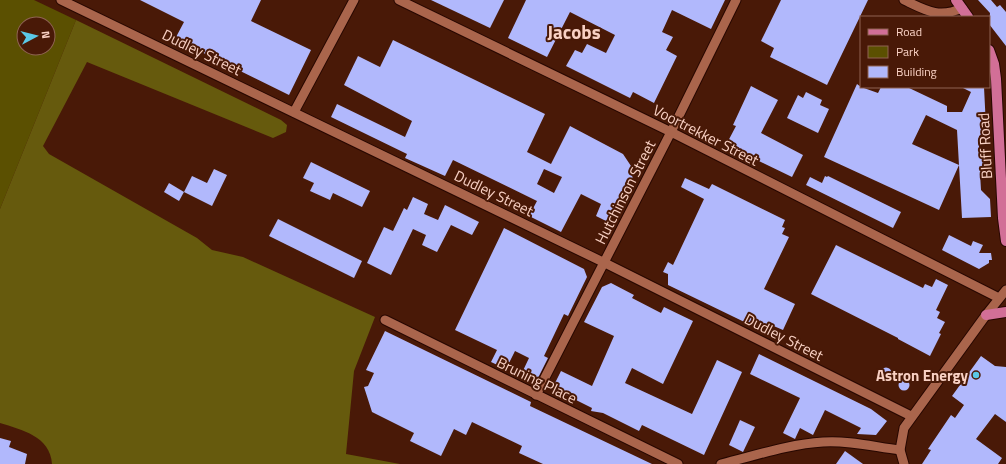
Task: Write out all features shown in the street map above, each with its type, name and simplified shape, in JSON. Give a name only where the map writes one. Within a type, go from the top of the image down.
[{"type":"main road","points":[[959,4],[967,16]]},
{"type":"main road","name":"Bluff Road","points":[[990,53],[994,64],[996,79],[1003,212],[1006,240]]},
{"type":"main road","points":[[986,315],[1006,312]]},
{"type":"street","name":"Dudley Street","points":[[62,0],[605,263],[912,416]]},
{"type":"street","points":[[294,112],[354,0]]},
{"type":"street","name":"Voortrekker Street","points":[[400,0],[671,132],[999,298]]},
{"type":"street","name":"Hutchinson Street","points":[[536,394],[605,263],[736,0]]},
{"type":"street","points":[[904,0],[933,13],[950,14],[959,4]]},
{"type":"street","points":[[904,464],[900,450],[904,428],[986,315],[1006,290]]},
{"type":"street","name":"Bruning Place","points":[[385,320],[678,464]]},
{"type":"street","points":[[721,464],[800,445],[824,442],[843,442],[900,450]]},
{"type":"green space","points":[[0,0],[34,0],[76,20],[0,209]]},
{"type":"shaded area","points":[[76,20],[281,120],[287,125],[286,132],[273,138],[87,62],[43,146],[49,154],[197,238],[212,250],[243,257],[375,317],[354,371],[346,454],[400,464],[52,464],[50,454],[46,447],[34,436],[17,428],[0,423],[0,209]]},
{"type":"building","points":[[140,0],[261,0],[251,21],[311,50],[289,95],[175,39],[184,22]]},
{"type":"building","points":[[431,0],[504,0],[490,28]]},
{"type":"building","points":[[526,0],[725,0],[711,29],[672,10],[662,32],[673,37],[666,50],[677,56],[654,103],[633,92],[630,98],[566,66],[575,50],[582,53],[587,44],[606,53],[615,35],[570,12],[547,57],[508,38]]},
{"type":"building","points":[[781,0],[868,0],[827,85],[770,57],[774,48],[761,41]]},
{"type":"building","points":[[978,0],[991,0],[997,7],[1000,5],[1006,12],[1006,46],[990,25],[990,13]]},
{"type":"building","points":[[393,40],[545,114],[527,152],[551,164],[570,126],[623,154],[631,166],[633,182],[632,188],[616,218],[611,216],[608,222],[596,216],[601,204],[581,194],[561,232],[529,216],[537,201],[453,160],[445,176],[405,158],[407,154],[331,117],[337,104],[405,137],[412,121],[344,85],[358,56],[380,67]],"holes":[[[544,169],[562,177],[554,193],[537,184]]]},
{"type":"building","points":[[857,84],[860,88],[878,93],[880,88],[909,88],[947,106],[947,112],[962,112],[971,92],[963,88],[984,88],[986,127],[983,133],[979,136],[979,155],[986,159],[988,164],[987,167],[980,173],[981,190],[990,199],[991,217],[962,218],[959,165],[939,210],[824,157]],"holes":[[[926,115],[957,130],[959,165],[912,144]]]},
{"type":"building","points":[[751,86],[778,100],[761,133],[803,155],[792,177],[726,145],[736,126],[733,125]]},
{"type":"building","points":[[806,92],[822,100],[820,105],[829,109],[818,133],[787,118],[798,95],[803,98]]},
{"type":"building","points":[[311,162],[370,191],[362,207],[333,193],[330,200],[310,191],[314,183],[303,178]]},
{"type":"building","points":[[214,169],[227,175],[212,206],[184,192],[192,176],[207,183]]},
{"type":"building","points":[[825,176],[828,176],[901,212],[893,228],[806,185],[810,177],[822,183]]},
{"type":"building","points":[[685,178],[709,189],[712,184],[785,220],[782,227],[785,228],[782,234],[789,237],[764,289],[795,304],[783,330],[769,324],[765,332],[668,285],[668,274],[663,272],[668,262],[673,265],[704,199],[681,187]]},
{"type":"building","points":[[169,183],[184,192],[179,201],[164,192]]},
{"type":"building","points":[[413,197],[428,204],[424,214],[438,220],[445,205],[479,222],[472,235],[451,225],[437,252],[422,245],[426,235],[413,229],[391,275],[367,263],[384,227],[393,231],[404,208],[407,210]]},
{"type":"building","points":[[278,219],[362,261],[354,278],[269,236]]},
{"type":"building","points":[[504,228],[584,269],[587,277],[568,316],[564,314],[544,356],[548,358],[538,378],[529,382],[520,377],[529,358],[515,351],[506,369],[491,362],[497,350],[455,330]]},
{"type":"building","points":[[949,235],[971,246],[973,241],[983,245],[979,253],[991,253],[992,260],[989,260],[989,263],[979,269],[942,250]]},
{"type":"building","points":[[836,245],[923,288],[925,284],[932,287],[936,279],[948,285],[936,310],[940,312],[937,318],[945,322],[930,356],[811,294]]},
{"type":"building","points":[[611,283],[634,295],[632,298],[661,313],[664,307],[693,321],[663,384],[632,368],[625,383],[692,414],[717,360],[742,372],[704,455],[642,425],[639,431],[603,413],[591,411],[592,408],[556,390],[558,387],[554,385],[561,371],[592,386],[614,336],[584,322],[602,287]]},
{"type":"building","points":[[385,331],[531,402],[530,406],[652,464],[543,464],[519,453],[522,446],[472,422],[466,435],[454,429],[441,456],[410,441],[414,433],[372,412],[364,387],[368,386],[374,373],[366,370]]},
{"type":"building","points":[[759,354],[871,409],[887,421],[876,435],[857,434],[861,428],[825,410],[813,435],[800,428],[795,439],[783,433],[800,398],[750,374]]},
{"type":"building","points":[[981,356],[995,366],[1006,367],[1006,422],[995,414],[976,439],[1002,458],[998,464],[922,464],[931,450],[928,449],[951,415],[955,418],[964,405],[952,396]]},
{"type":"building","points":[[886,367],[890,369],[892,373],[890,377],[886,379],[882,377],[880,373],[882,369]]},
{"type":"building","points":[[904,379],[908,381],[910,385],[908,389],[904,391],[900,389],[898,385],[900,381]]},
{"type":"building","points":[[740,420],[755,427],[743,452],[729,445]]},
{"type":"building","points":[[0,438],[11,441],[9,447],[27,454],[25,464],[0,464]]},
{"type":"building","points":[[845,451],[863,464],[836,464]]},
{"type":"place","name":"Astron Energy","points":[[976,375]]},
{"type":"district","name":"Jacobs","points":[[574,31]]}]
